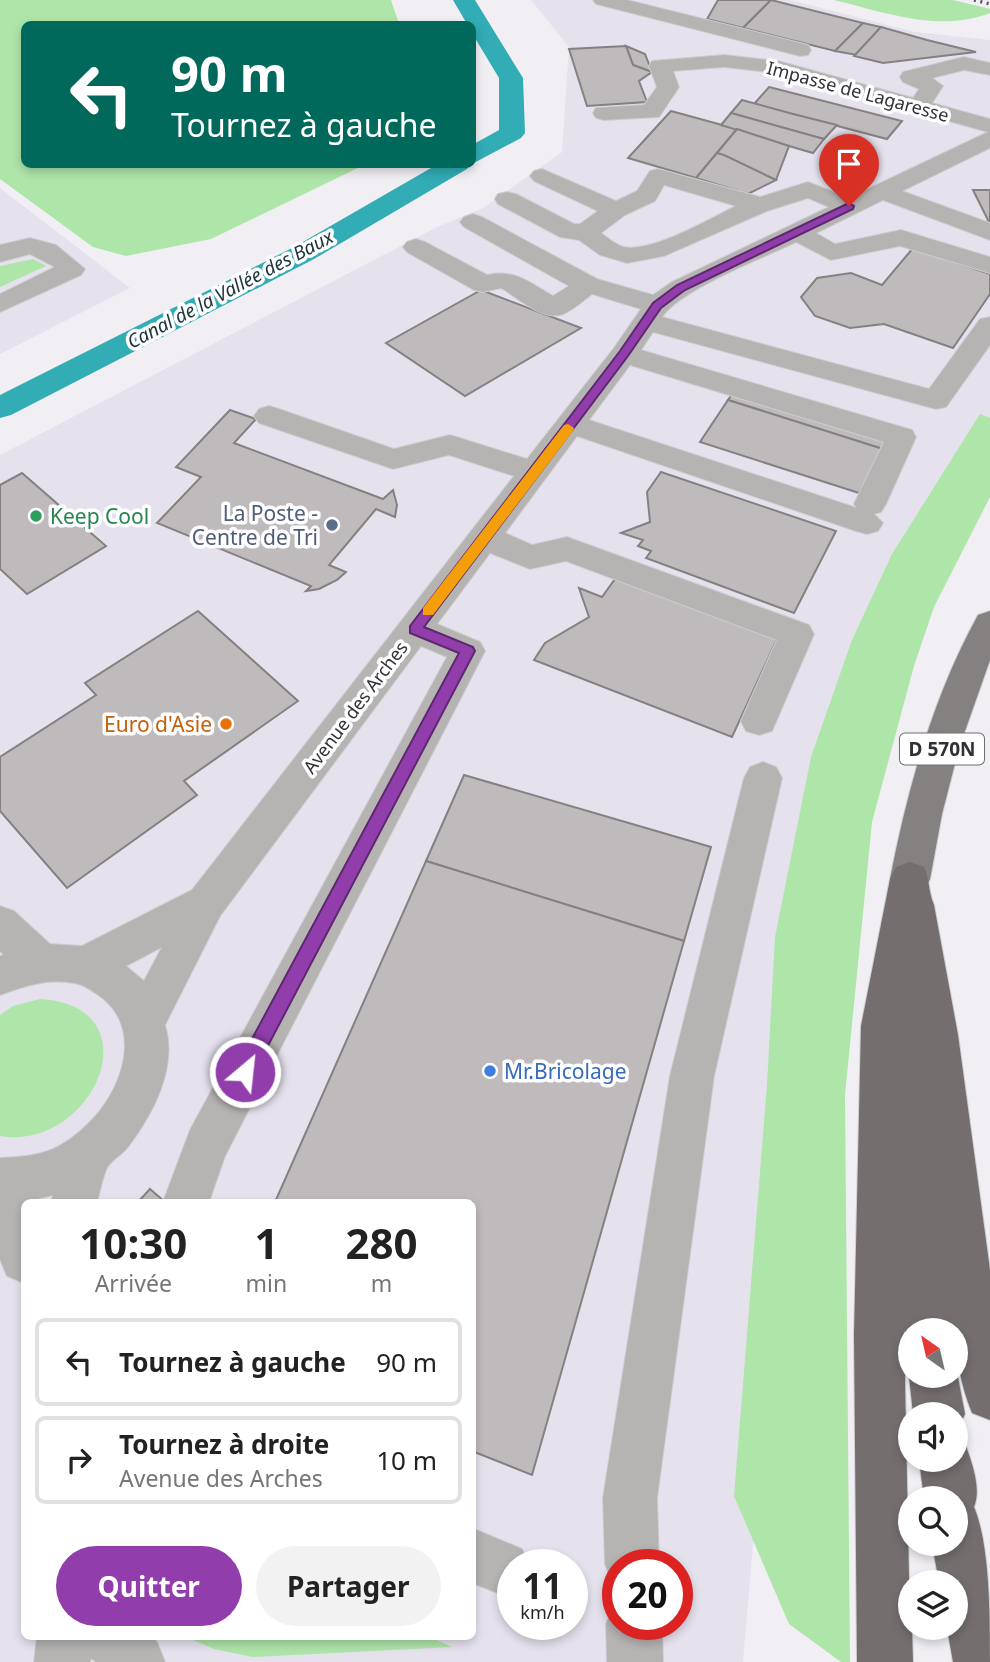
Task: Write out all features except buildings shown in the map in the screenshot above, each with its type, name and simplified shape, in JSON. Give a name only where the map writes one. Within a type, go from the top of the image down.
[{"type":"highway","points":[[910,879],[908,1029],[927,1318]]},
{"type":"highway","points":[[910,879],[936,1035],[972,1318],[990,1395]]},
{"type":"highway","points":[[885,1662],[879,1335],[882,1026],[910,879]]},
{"type":"highway","points":[[960,1556],[981,1662]]},
{"type":"main road","name":"D 570N","points":[[910,879],[920,818],[950,721],[990,624]]},
{"type":"street","points":[[603,0],[819,54]]},
{"type":"street","points":[[676,18],[698,46],[724,61]]},
{"type":"street","name":"Impasse de Lagaresse","points":[[604,113],[651,112],[668,87],[660,66],[724,61],[778,67],[990,126]]},
{"type":"street","points":[[911,77],[964,63],[990,69]]},
{"type":"street","points":[[885,71],[911,77],[932,86],[919,106]]},
{"type":"street","name":"Avenue des Arches","points":[[145,1021],[206,903],[624,354],[651,313],[681,288],[990,139]]},
{"type":"street","points":[[542,176],[616,210]]},
{"type":"street","points":[[508,199],[569,232],[586,232],[616,210],[646,196],[658,176],[759,205]]},
{"type":"street","points":[[586,232],[599,247],[629,255],[654,251],[759,205],[786,199],[813,180],[849,206]]},
{"type":"street","points":[[881,191],[990,232]]},
{"type":"street","points":[[473,222],[588,285],[651,313],[936,400],[990,325]]},
{"type":"street","points":[[796,232],[831,252],[901,238],[990,265]]},
{"type":"street","points":[[0,254],[20,245],[51,250],[72,269],[0,304]]},
{"type":"street","points":[[416,247],[483,284],[505,279],[554,308],[588,285]]},
{"type":"street","points":[[571,424],[869,513],[901,437],[624,354]]},
{"type":"street","points":[[269,416],[393,458],[450,445],[534,472]]},
{"type":"street","points":[[485,537],[530,557],[567,549],[797,634],[758,721]]},
{"type":"street","points":[[187,1199],[206,1146],[468,651],[415,629]]},
{"type":"street","points":[[632,1549],[630,1498],[692,1076],[763,778]]},
{"type":"street","name":"Avenue des Arches","points":[[87,965],[206,903]]},
{"type":"street","points":[[0,924],[42,963]]},
{"type":"street","points":[[0,976],[15,969],[65,961],[87,965],[113,977],[132,997],[145,1021],[148,1055],[139,1091],[118,1126],[87,1154],[57,1171],[25,1180],[0,1181]]},
{"type":"street","points":[[75,1199],[87,1154]]},
{"type":"street","points":[[0,1197],[21,1251]]},
{"type":"street","points":[[62,1662],[65,1640]]},
{"type":"street","points":[[113,1640],[137,1662]]},
{"type":"street","points":[[634,1640],[635,1662]]},
{"type":"shaded area","points":[[531,0],[791,0],[915,32],[990,40],[990,436],[845,770],[792,1089],[743,1662],[0,1662],[0,455],[437,227],[483,208],[562,152],[569,47]]},
{"type":"shaded area","points":[[0,188],[130,288],[0,354]]},
{"type":"green space","points":[[0,0],[391,0],[398,21],[21,21],[21,168],[358,168],[211,239],[126,256],[93,247],[0,179]]},
{"type":"green space","points":[[834,0],[953,0],[990,9],[990,13],[971,19],[931,21],[892,15]]},
{"type":"green space","points":[[33,259],[46,266],[0,287],[0,266]]},
{"type":"green space","points":[[980,414],[990,418],[990,497],[934,607],[914,666],[872,822],[845,1095],[850,1662],[841,1662],[789,1624],[734,1496],[767,1085],[775,937],[811,757],[852,640],[892,554]]},
{"type":"green space","points":[[40,999],[76,1008],[96,1026],[103,1050],[99,1076],[84,1102],[62,1122],[33,1135],[0,1136],[0,1015],[13,1006]]},
{"type":"green space","points":[[193,1640],[437,1640],[452,1647],[252,1657],[214,1649]]},
{"type":"waterway","name":"Canal de la Vallée des Baux","points":[[464,0],[511,78],[512,133],[476,154]]},
{"type":"waterway","name":"Canal de la Vallée des Baux","points":[[0,408],[304,253],[451,168]]},
{"type":"railway","points":[[974,0],[990,4]]},
{"type":"slow traffic","points":[[428,611],[568,428]]},
{"type":"place","name":"Keep Cool","points":[[36,516]]},
{"type":"place","name":"La Poste - Centre de Tri","points":[[332,525]]},
{"type":"place","name":"Euro d'Asie","points":[[226,724]]},
{"type":"place","name":"Mr.Bricolage","points":[[490,1071]]},
{"type":"route","points":[[245,1072],[468,651],[415,629],[624,354],[644,321],[657,306],[681,288],[849,206]]}]
